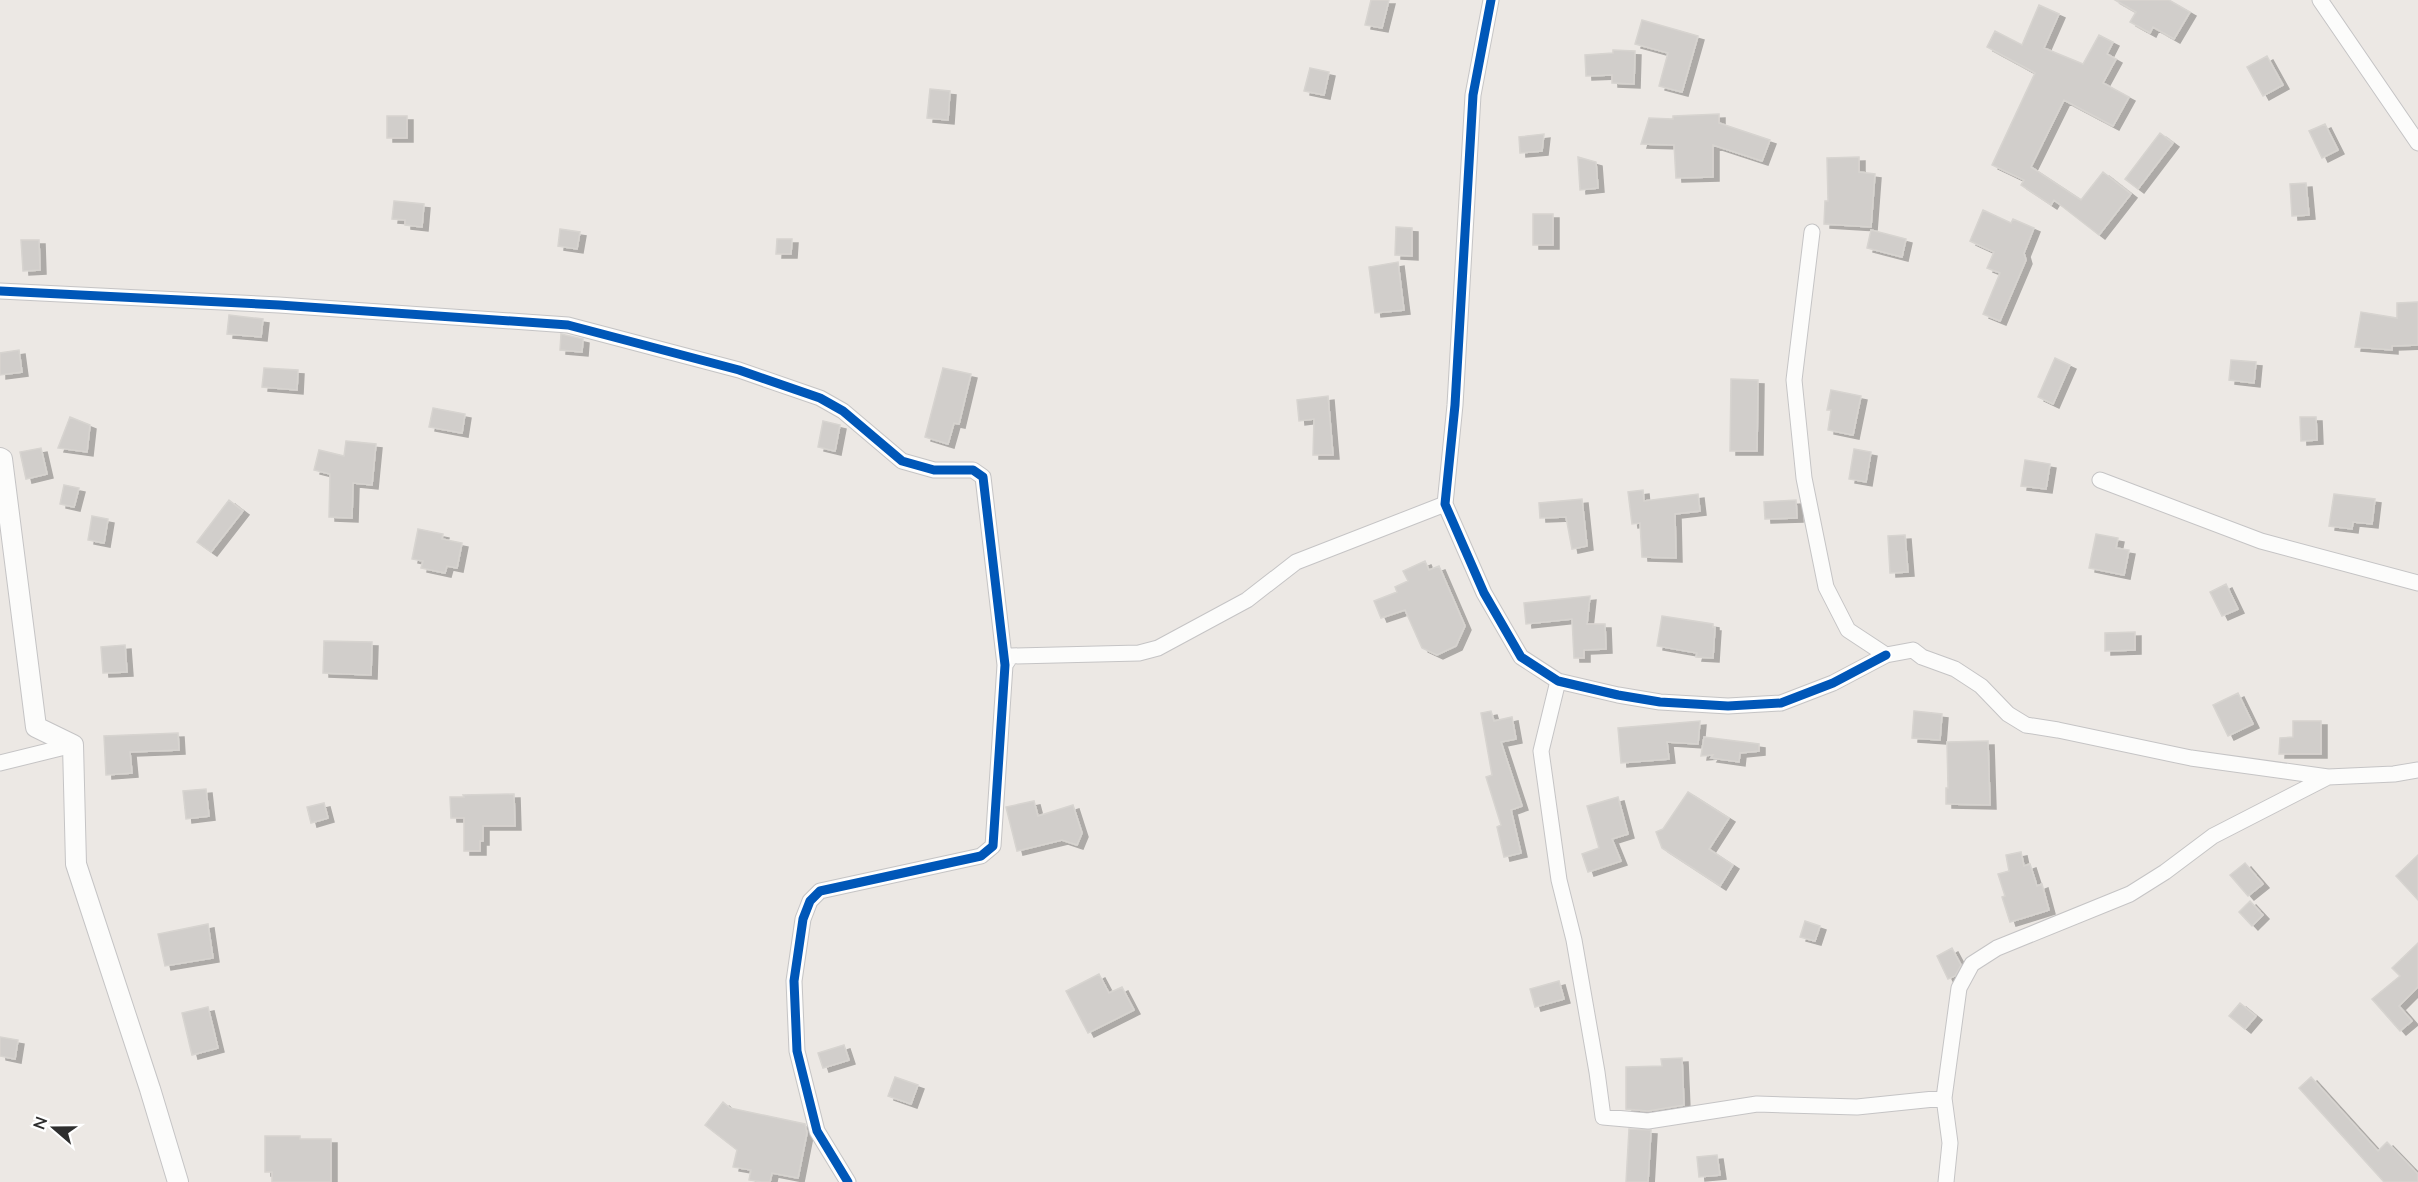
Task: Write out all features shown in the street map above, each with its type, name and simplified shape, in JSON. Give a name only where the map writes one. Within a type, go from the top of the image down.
[{"type":"street","points":[[1491,0],[1473,95],[1455,405],[1445,504],[1484,593],[1521,657],[1558,681],[1660,702],[1728,706],[1781,703],[1833,683],[1886,654],[1912,650],[1922,657],[1955,669],[1981,686],[2008,714],[2026,725],[2191,758],[2328,777],[2394,774],[2418,770]]},
{"type":"street","points":[[2320,0],[2418,143]]},
{"type":"street","points":[[1812,232],[1794,380],[1804,478],[1826,587],[1848,630],[1886,654]]},
{"type":"street","points":[[0,291],[279,305],[568,325],[739,370],[820,398],[843,411],[902,461],[934,470],[973,470],[983,477],[986,487],[1005,665],[993,846],[981,856],[820,891],[810,901],[803,919],[794,981],[797,1051],[817,1131],[848,1182]]},
{"type":"street","points":[[1,459],[36,727],[73,745]]},
{"type":"street","points":[[2100,480],[2261,541],[2418,583]]},
{"type":"street","points":[[1005,665],[1011,656],[1139,653],[1158,648],[1247,600],[1296,562],[1445,504]]},
{"type":"street","points":[[1558,681],[1540,751],[1558,880],[1574,940],[1598,1072],[1603,1117],[1648,1121],[1757,1104],[1857,1107],[1944,1098]]},
{"type":"street","points":[[0,763],[73,745]]},
{"type":"street","points":[[73,745],[76,864],[147,1078],[178,1182]]},
{"type":"street","points":[[1946,1182],[1950,1143],[1944,1098],[1959,988],[1972,964],[1997,948],[2130,894],[2165,872],[2212,836],[2328,777]]},
{"type":"building","points":[[1371,0],[1389,0],[1382,28],[1365,25]]},
{"type":"building","points":[[2115,0],[2169,0],[2190,12],[2174,39],[2153,27],[2150,33],[2130,22],[2136,12]]},
{"type":"building","points":[[2039,5],[2059,14],[2044,48],[2083,64],[2099,35],[2113,42],[2107,54],[2116,59],[2103,83],[2129,97],[2113,126],[2064,100],[2031,167],[2081,200],[2103,172],[2131,194],[2099,235],[2054,200],[2051,205],[2021,185],[2024,180],[1992,165],[2035,73],[1987,47],[1995,31],[2022,45]]},
{"type":"building","points":[[1642,20],[1698,36],[1682,92],[1659,86],[1668,53],[1635,44]]},
{"type":"building","points":[[1613,50],[1635,51],[1634,84],[1612,83],[1612,75],[1586,76],[1585,55],[1613,53]]},
{"type":"building","points":[[2267,56],[2283,85],[2263,96],[2247,67]]},
{"type":"building","points":[[1310,68],[1329,72],[1324,95],[1304,91]]},
{"type":"building","points":[[930,89],[950,91],[948,120],[927,118]]},
{"type":"building","points":[[1719,114],[1719,123],[1770,140],[1762,161],[1713,145],[1713,177],[1676,178],[1674,145],[1641,144],[1649,118],[1673,119],[1673,116]]},
{"type":"building","points":[[387,116],[407,116],[407,138],[387,138]]},
{"type":"building","points":[[2325,124],[2338,150],[2322,158],[2309,131]]},
{"type":"building","points":[[2160,133],[2173,143],[2138,189],[2125,179]]},
{"type":"building","points":[[1544,134],[1542,151],[1520,153],[1519,137]]},
{"type":"building","points":[[1578,157],[1596,162],[1598,188],[1580,190]]},
{"type":"building","points":[[1859,157],[1859,172],[1875,174],[1871,227],[1824,224],[1825,201],[1828,201],[1827,158]]},
{"type":"building","points":[[2306,183],[2309,215],[2292,216],[2290,184]]},
{"type":"building","points":[[394,201],[424,204],[422,227],[405,225],[405,220],[392,219]]},
{"type":"building","points":[[1983,210],[2011,223],[2013,219],[2034,228],[2024,253],[2026,260],[2000,321],[1983,314],[2000,273],[1987,268],[1994,252],[1970,241]]},
{"type":"building","points":[[1533,214],[1553,214],[1553,245],[1533,245]]},
{"type":"building","points":[[1396,227],[1412,228],[1412,256],[1395,255]]},
{"type":"building","points":[[560,229],[580,232],[577,249],[558,246]]},
{"type":"building","points":[[1871,230],[1906,239],[1902,257],[1867,248]]},
{"type":"building","points":[[777,239],[792,239],[791,254],[776,254]]},
{"type":"building","points":[[21,240],[39,240],[40,270],[23,271]]},
{"type":"building","points":[[1398,262],[1404,310],[1375,313],[1369,267]]},
{"type":"building","points":[[2418,302],[2418,345],[2392,346],[2392,350],[2355,347],[2361,312],[2397,318],[2397,303]]},
{"type":"building","points":[[229,315],[263,319],[261,337],[227,334]]},
{"type":"building","points":[[561,334],[583,339],[582,352],[560,350]]},
{"type":"building","points":[[19,350],[22,372],[0,375],[0,353]]},
{"type":"building","points":[[2055,358],[2070,365],[2053,404],[2038,397]]},
{"type":"building","points":[[2231,360],[2256,362],[2254,383],[2229,380]]},
{"type":"building","points":[[264,368],[298,370],[297,390],[262,387]]},
{"type":"building","points":[[943,368],[971,374],[959,424],[954,423],[948,444],[925,437]]},
{"type":"building","points":[[1731,379],[1758,380],[1757,451],[1730,451]]},
{"type":"building","points":[[1831,390],[1861,396],[1853,435],[1828,430],[1831,410],[1827,410]]},
{"type":"building","points":[[1328,396],[1333,455],[1313,455],[1314,419],[1299,421],[1297,400]]},
{"type":"building","points":[[433,408],[465,414],[462,433],[429,427]]},
{"type":"building","points":[[70,417],[90,425],[87,452],[58,448]]},
{"type":"building","points":[[2300,417],[2316,417],[2317,440],[2301,441]]},
{"type":"building","points":[[823,421],[840,425],[835,451],[818,447]]},
{"type":"building","points":[[346,441],[376,444],[372,485],[353,483],[352,518],[329,517],[330,474],[314,470],[319,450],[344,456]]},
{"type":"building","points":[[41,448],[47,474],[26,479],[20,452]]},
{"type":"building","points":[[1854,449],[1871,452],[1866,482],[1849,479]]},
{"type":"building","points":[[2025,460],[2050,464],[2046,489],[2021,486]]},
{"type":"building","points":[[64,485],[79,488],[74,507],[60,504]]},
{"type":"building","points":[[1643,490],[1644,501],[1698,494],[1700,511],[1675,514],[1676,558],[1642,557],[1640,523],[1632,524],[1628,492]]},
{"type":"building","points":[[2334,494],[2375,499],[2372,524],[2353,522],[2352,529],[2329,526]]},
{"type":"building","points":[[1582,499],[1587,546],[1572,549],[1566,517],[1540,518],[1539,503]]},
{"type":"building","points":[[229,500],[243,511],[211,552],[197,542]]},
{"type":"building","points":[[1796,500],[1797,518],[1765,519],[1764,502]]},
{"type":"building","points":[[92,516],[108,519],[104,543],[88,540]]},
{"type":"building","points":[[418,529],[443,534],[442,539],[462,543],[457,568],[447,566],[445,573],[421,568],[423,561],[412,559]]},
{"type":"building","points":[[2096,534],[2118,538],[2116,548],[2129,550],[2124,575],[2089,568]]},
{"type":"building","points":[[1905,535],[1908,572],[1890,573],[1888,536]]},
{"type":"building","points":[[1425,561],[1429,570],[1439,566],[1465,626],[1456,646],[1437,655],[1422,648],[1405,610],[1381,618],[1374,601],[1397,592],[1395,587],[1408,581],[1403,571]]},
{"type":"building","points":[[2226,584],[2238,609],[2222,616],[2210,592]]},
{"type":"building","points":[[1590,596],[1587,624],[1605,624],[1606,649],[1584,650],[1584,658],[1574,658],[1572,619],[1526,624],[1524,603]]},
{"type":"building","points":[[1662,616],[1713,624],[1715,627],[1713,658],[1696,657],[1697,653],[1657,646]]},
{"type":"building","points":[[2135,632],[2135,650],[2105,651],[2105,633]]},
{"type":"building","points":[[324,641],[372,642],[371,675],[323,673]]},
{"type":"building","points":[[125,645],[127,672],[103,673],[101,647]]},
{"type":"building","points":[[2238,693],[2253,724],[2228,736],[2213,705]]},
{"type":"building","points":[[1491,711],[1494,721],[1512,717],[1516,739],[1501,742],[1522,806],[1511,810],[1521,853],[1504,857],[1497,827],[1501,825],[1486,777],[1492,775],[1481,713]]},
{"type":"building","points":[[1914,711],[1942,714],[1940,740],[1912,738]]},
{"type":"building","points":[[1700,721],[1698,744],[1667,742],[1669,759],[1621,763],[1618,728]]},
{"type":"building","points":[[2293,721],[2321,721],[2321,754],[2279,754],[2280,738],[2293,737]]},
{"type":"building","points":[[178,733],[179,750],[130,752],[132,773],[106,775],[104,736]]},
{"type":"building","points":[[1704,737],[1759,744],[1759,751],[1740,753],[1739,762],[1711,758],[1713,755],[1701,756]]},
{"type":"building","points":[[1988,741],[1990,805],[1946,804],[1947,742]]},
{"type":"building","points":[[206,789],[209,816],[186,819],[183,791]]},
{"type":"building","points":[[1688,792],[1729,818],[1709,849],[1733,865],[1720,886],[1662,848],[1656,832],[1663,829]]},
{"type":"building","points":[[514,794],[515,826],[483,826],[480,851],[464,851],[464,818],[451,818],[450,797]]},
{"type":"building","points":[[1618,797],[1628,834],[1612,839],[1621,861],[1588,872],[1582,854],[1599,848],[1587,806]]},
{"type":"building","points":[[1034,801],[1038,816],[1073,805],[1082,833],[1077,845],[1062,840],[1017,851],[1006,807]]},
{"type":"building","points":[[324,803],[328,818],[311,823],[307,807]]},
{"type":"building","points":[[2021,852],[2024,866],[2030,864],[2037,886],[2042,884],[2049,910],[2010,922],[1998,874],[2009,871],[2006,855]]},
{"type":"building","points":[[2418,855],[2418,900],[2396,876]]},
{"type":"building","points":[[2245,863],[2263,884],[2248,896],[2230,875]]},
{"type":"building","points":[[2250,901],[2263,915],[2252,926],[2239,912]]},
{"type":"building","points":[[1805,921],[1820,926],[1815,941],[1800,937]]},
{"type":"building","points":[[208,924],[213,958],[165,966],[158,934]]},
{"type":"building","points":[[2418,943],[2418,987],[2399,1006],[2412,1021],[2400,1031],[2372,999],[2400,976],[2392,968]]},
{"type":"building","points":[[1952,948],[1961,965],[1955,976],[1948,979],[1937,956]]},
{"type":"building","points":[[1099,974],[1109,993],[1122,987],[1134,1010],[1088,1033],[1066,991]]},
{"type":"building","points":[[1559,981],[1564,999],[1535,1007],[1530,989]]},
{"type":"building","points":[[2240,1003],[2256,1016],[2245,1029],[2229,1016]]},
{"type":"building","points":[[208,1007],[218,1048],[192,1055],[182,1013]]},
{"type":"building","points":[[0,1037],[18,1040],[15,1059],[0,1056]]},
{"type":"building","points":[[844,1045],[849,1060],[823,1068],[818,1053]]},
{"type":"building","points":[[1682,1058],[1684,1105],[1648,1111],[1626,1109],[1626,1067],[1662,1066],[1661,1059]]},
{"type":"building","points":[[895,1077],[918,1085],[911,1104],[888,1096]]},
{"type":"building","points":[[2311,1077],[2378,1151],[2387,1142],[2418,1174],[2418,1182],[2384,1182],[2299,1088]]},
{"type":"building","points":[[723,1102],[730,1108],[805,1124],[807,1133],[798,1178],[772,1173],[770,1182],[749,1180],[751,1170],[733,1167],[737,1150],[705,1125]]},
{"type":"building","points":[[1629,1129],[1651,1130],[1648,1182],[1626,1182]]},
{"type":"building","points":[[265,1136],[331,1139],[331,1182],[272,1182],[272,1172],[265,1172]]},
{"type":"building","points":[[1717,1155],[1720,1175],[1699,1177],[1697,1157]]},
{"type":"cycle path","points":[[1491,0],[1473,95],[1455,405],[1445,504],[1484,593],[1521,657],[1558,681],[1660,702],[1728,706],[1781,703],[1833,683],[1886,655]]},
{"type":"cycle path","points":[[0,291],[279,305],[568,325],[739,370],[820,398],[843,411],[902,461],[934,470],[973,470],[983,477],[1005,665],[993,846],[981,856],[820,891],[810,901],[803,919],[794,981],[797,1051],[817,1131],[848,1182]]}]
